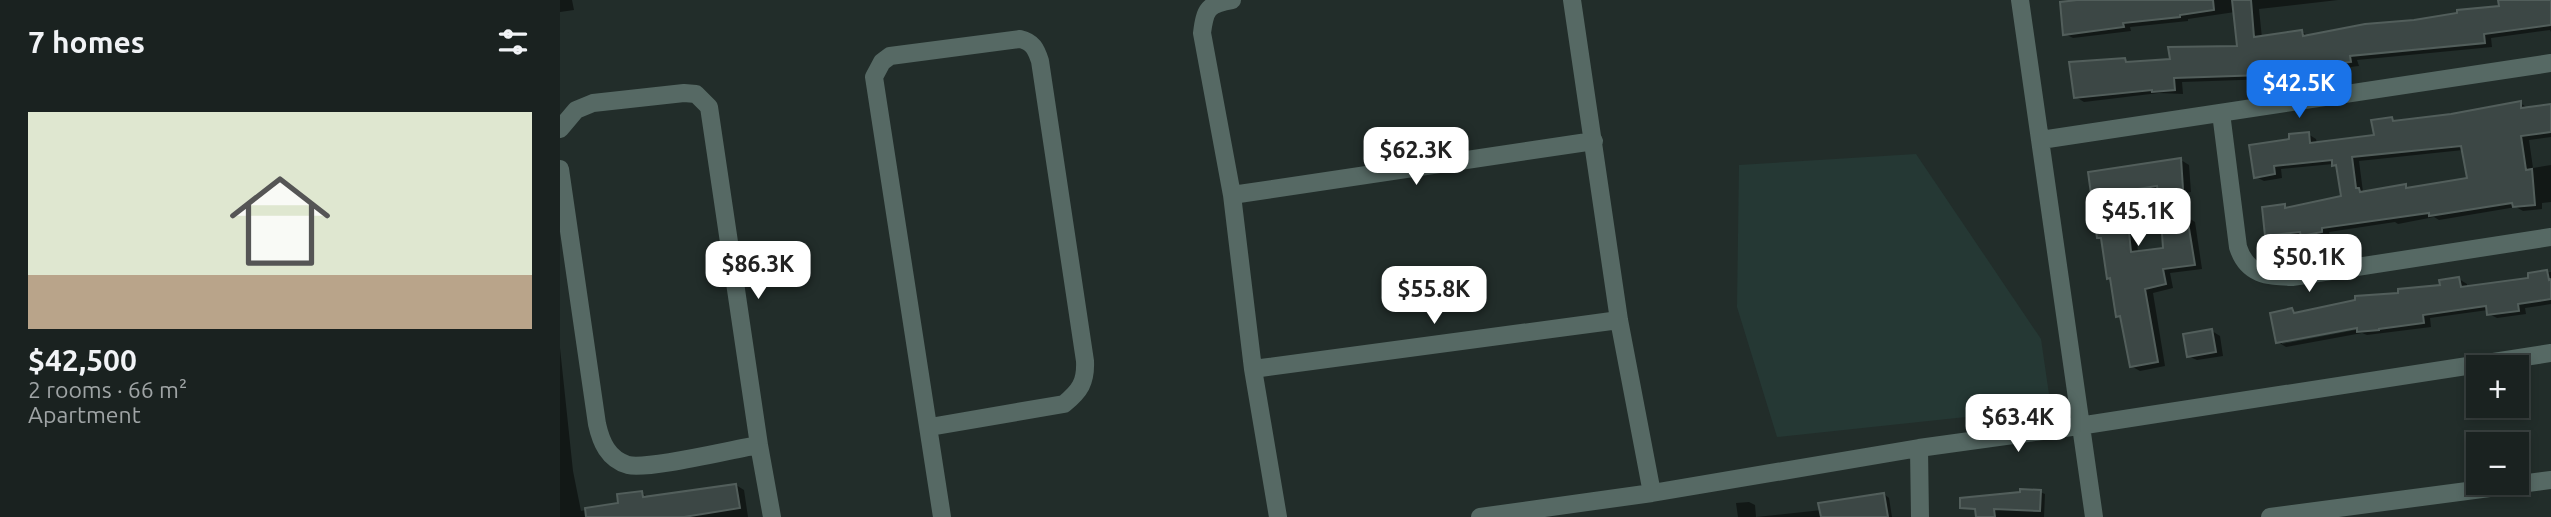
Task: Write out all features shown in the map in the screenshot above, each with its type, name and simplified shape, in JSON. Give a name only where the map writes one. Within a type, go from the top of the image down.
[{"type":"street","points":[[1232,0],[1208,8],[1202,33],[1232,195],[1253,369],[1278,517]]},
{"type":"street","points":[[1572,0],[1619,320],[1652,493]]},
{"type":"street","points":[[2020,0],[2094,517]]},
{"type":"street","points":[[930,427],[1064,404],[1083,384],[1085,361],[1040,61],[1030,41],[1020,38],[890,56],[882,62],[874,77],[942,517]]},
{"type":"street","points":[[2041,140],[2551,63]]},
{"type":"street","points":[[560,129],[576,110],[593,103],[684,93],[696,94],[709,107],[772,517]]},
{"type":"street","points":[[2221,113],[2238,247],[2242,258],[2254,272],[2266,276],[2292,277],[2551,237]]},
{"type":"street","points":[[1232,195],[1594,141]]},
{"type":"street","points":[[560,169],[597,424],[601,442],[607,451],[614,458],[629,465],[651,465],[759,445]]},
{"type":"street","points":[[1253,369],[1619,320]]},
{"type":"street","points":[[1480,517],[1652,493],[1919,448],[2551,353]]},
{"type":"street","points":[[1919,448],[1920,517]]},
{"type":"street","points":[[2273,517],[2551,480]]},
{"type":"shaded area","points":[[1916,154],[2041,339],[2051,408],[1777,437],[1737,307],[1739,165]]},
{"type":"building","points":[[2213,0],[2214,10],[2063,35],[2060,2]]},
{"type":"building","points":[[2232,0],[2251,0],[2254,37],[2302,30],[2303,36],[2365,24],[2414,20],[2457,13],[2457,10],[2499,6],[2498,0],[2551,0],[2551,25],[2484,34],[2485,43],[2350,56],[2351,62],[2264,72],[2264,75],[2174,78],[2175,90],[2074,98],[2069,62],[2125,58],[2126,62],[2170,59],[2168,47],[2237,46]]},
{"type":"building","points":[[2521,101],[2521,108],[2551,104],[2551,132],[2521,136],[2526,170],[2532,169],[2535,205],[2513,207],[2512,203],[2322,228],[2322,232],[2301,236],[2300,232],[2265,236],[2262,207],[2285,204],[2285,208],[2341,196],[2336,165],[2332,166],[2332,160],[2274,166],[2275,174],[2254,178],[2249,145],[2289,139],[2289,134],[2309,132],[2310,143],[2374,135],[2371,120],[2392,117],[2393,121]],"holes":[[[2461,146],[2467,178],[2360,192],[2359,188],[2356,188],[2352,157]]]},
{"type":"building","points":[[2181,158],[2183,189],[2158,192],[2157,186],[2125,191],[2131,252],[2163,248],[2161,219],[2187,216],[2195,265],[2163,269],[2166,284],[2145,289],[2158,362],[2130,367],[2120,316],[2116,317],[2110,278],[2107,279],[2101,238],[2097,238],[2088,172]]},
{"type":"building","points":[[2547,270],[2549,280],[2551,279],[2551,299],[2518,304],[2519,311],[2487,315],[2486,306],[2423,315],[2424,323],[2357,332],[2357,328],[2276,343],[2270,313],[2292,308],[2294,313],[2355,300],[2355,296],[2398,293],[2398,289],[2440,285],[2439,280],[2459,277],[2461,287],[2528,278],[2528,273]]},
{"type":"building","points":[[2212,329],[2216,352],[2187,357],[2183,334]]},
{"type":"building","points":[[736,484],[740,508],[684,517],[586,517],[585,508],[618,503],[617,494],[642,491],[643,497]]},
{"type":"building","points":[[2020,489],[2041,490],[2040,511],[1994,509],[1995,517],[1976,517],[1975,509],[1960,508],[1960,498],[2020,492]]},
{"type":"building","points":[[1884,493],[1888,517],[1821,517],[1818,503]]}]
